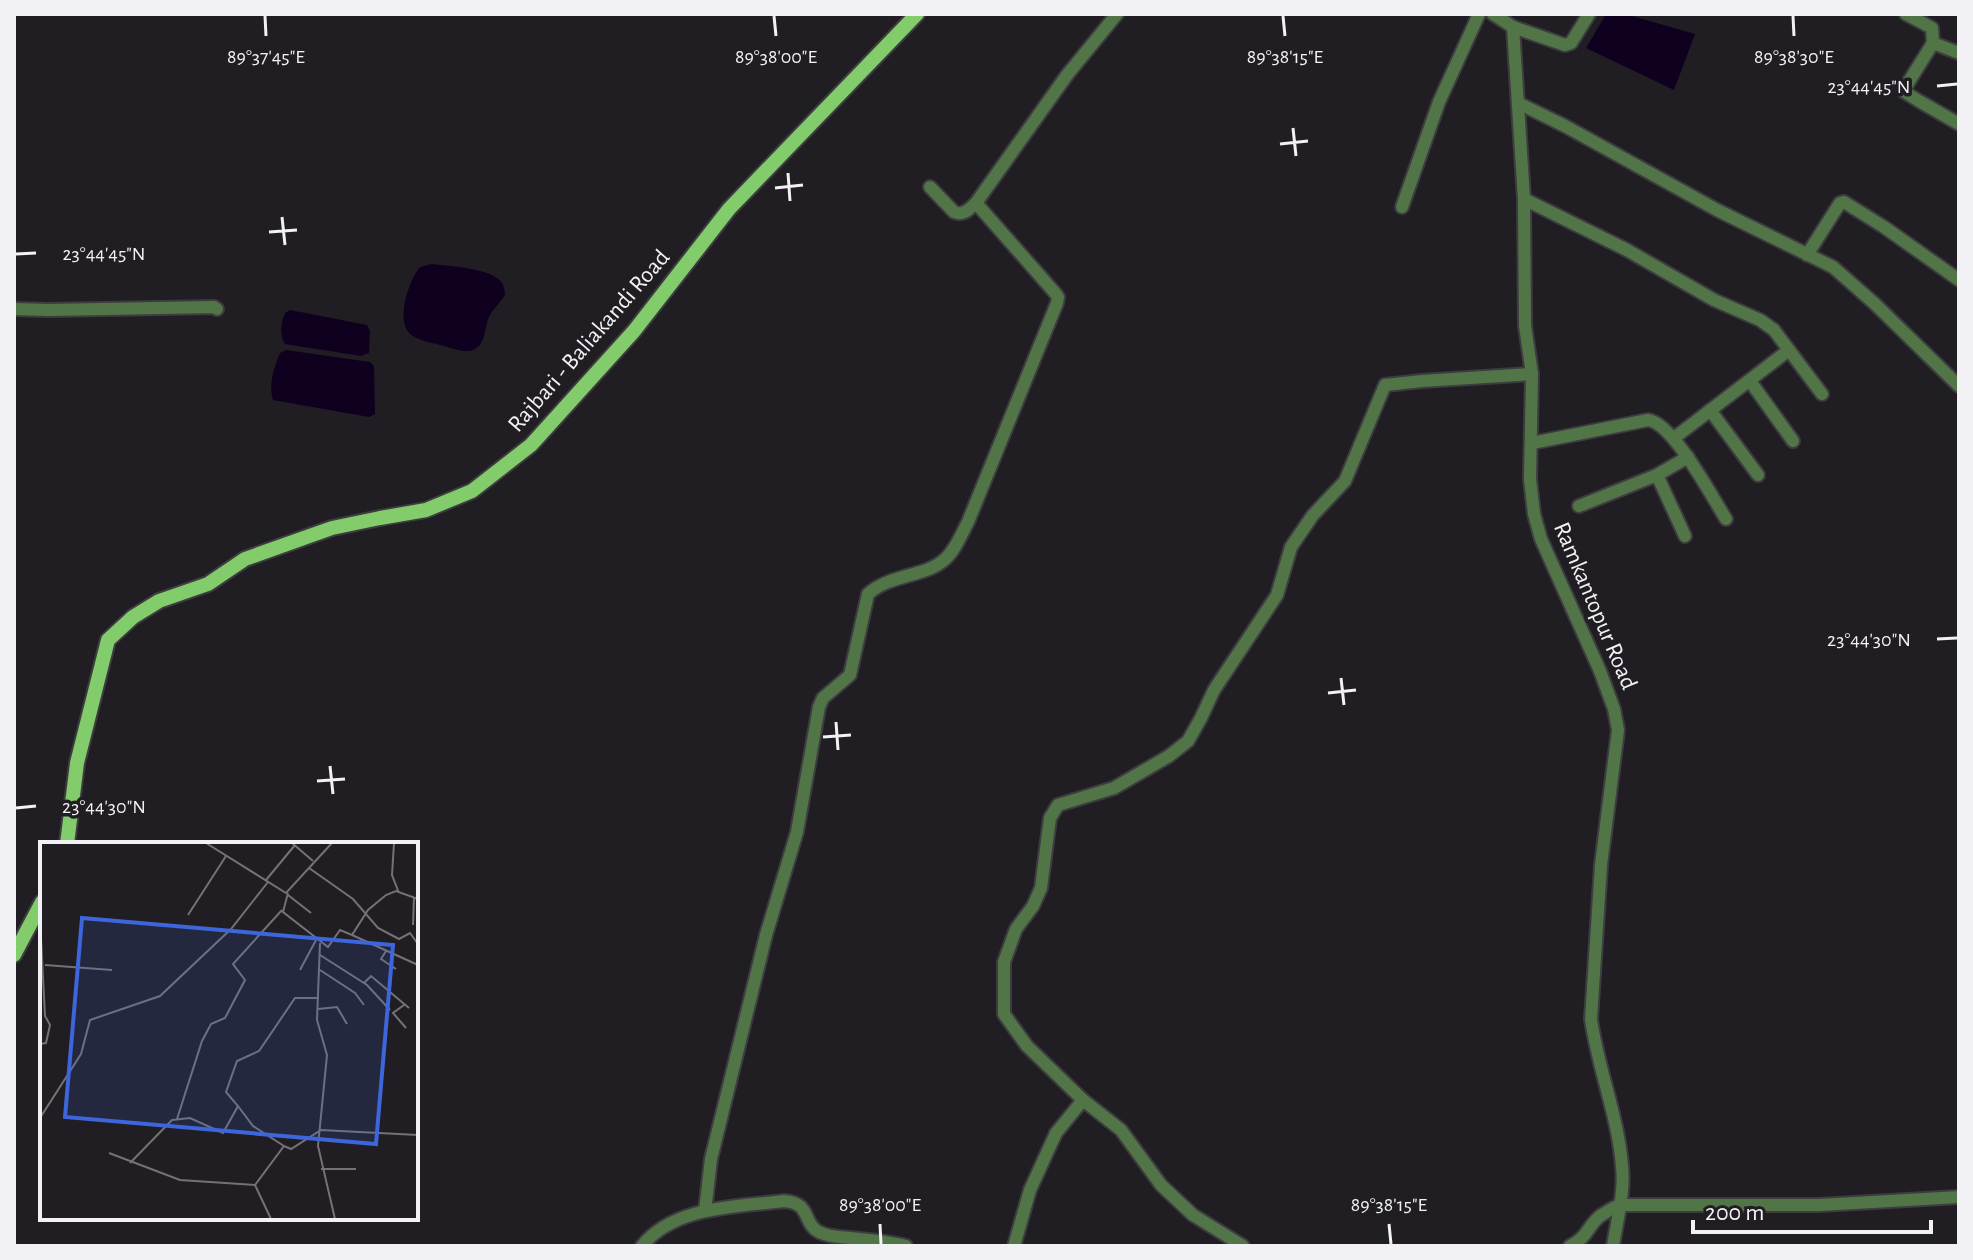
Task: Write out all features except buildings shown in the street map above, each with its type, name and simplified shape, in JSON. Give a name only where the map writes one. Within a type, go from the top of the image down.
[{"type":"main road","name":"Rajbari - Baliakandi Road","points":[[67,842],[77,763],[108,640],[133,617],[159,601],[208,584],[245,559],[332,528],[426,510],[472,491],[531,445],[634,331],[729,209],[917,14]]},
{"type":"main road","points":[[14,955],[40,906]]},
{"type":"street","points":[[930,187],[959,214],[976,203],[1067,75],[1117,14]]},
{"type":"street","points":[[1402,207],[1439,102],[1479,14]]},
{"type":"street","points":[[1493,14],[1513,27],[1565,45],[1572,41],[1589,14]]},
{"type":"street","points":[[1906,14],[1932,28],[1933,43],[1903,91],[1959,124]]},
{"type":"street","name":"Ramkantopur Road","points":[[1513,27],[1524,199],[1525,326],[1532,374],[1531,492],[1534,514],[1541,539],[1600,671],[1618,730],[1601,865],[1591,1019],[1622,1164],[1623,1187],[1613,1246]]},
{"type":"street","points":[[1933,43],[1959,53]]},
{"type":"street","points":[[1518,103],[1717,210],[1833,267],[1959,386]]},
{"type":"street","points":[[1524,199],[1627,250],[1714,300],[1760,320],[1774,330],[1822,394]]},
{"type":"street","points":[[1807,255],[1840,203],[1844,202],[1874,219],[1955,277],[1959,261]]},
{"type":"street","points":[[705,1211],[711,1159],[766,935],[797,832],[819,707],[823,698],[850,675],[868,594],[884,583],[937,565],[952,550],[968,522],[1057,303],[1056,294],[976,203]]},
{"type":"street","points":[[14,309],[217,309]]},
{"type":"street","points":[[1674,438],[1789,350]]},
{"type":"street","points":[[1243,1246],[1193,1215],[1161,1185],[1121,1130],[1083,1100],[1027,1046],[1004,1014],[1004,962],[1016,929],[1033,906],[1041,888],[1050,818],[1058,805],[1114,788],[1169,756],[1188,741],[1214,690],[1277,595],[1291,547],[1313,515],[1345,481],[1385,385],[1532,374]]},
{"type":"street","points":[[1750,381],[1793,441]]},
{"type":"street","points":[[1710,410],[1758,475]]},
{"type":"street","points":[[1532,443],[1654,420],[1674,438],[1688,457],[1726,519]]},
{"type":"street","points":[[1579,506],[1657,475],[1688,457]]},
{"type":"street","points":[[1657,475],[1685,536]]},
{"type":"street","points":[[1014,1246],[1030,1190],[1056,1133],[1083,1100]]},
{"type":"street","points":[[1570,1246],[1586,1235],[1600,1216],[1619,1205],[1820,1205],[1959,1197]]},
{"type":"street","points":[[642,1246],[656,1230],[705,1211],[784,1201],[802,1207],[812,1226],[831,1236],[906,1246]]},
{"type":"shaded area","points":[[1606,14],[1625,14],[1695,34],[1674,90],[1586,48]]},
{"type":"shaded area","points":[[432,264],[480,271],[503,284],[505,295],[490,315],[483,338],[475,349],[460,350],[421,340],[412,336],[405,326],[404,309],[412,281],[420,267]]},
{"type":"shaded area","points":[[290,310],[367,325],[370,331],[369,353],[361,356],[285,344],[282,324],[285,313]]},
{"type":"shaded area","points":[[286,350],[370,362],[374,366],[375,414],[369,417],[273,400],[274,370],[280,353]]}]
